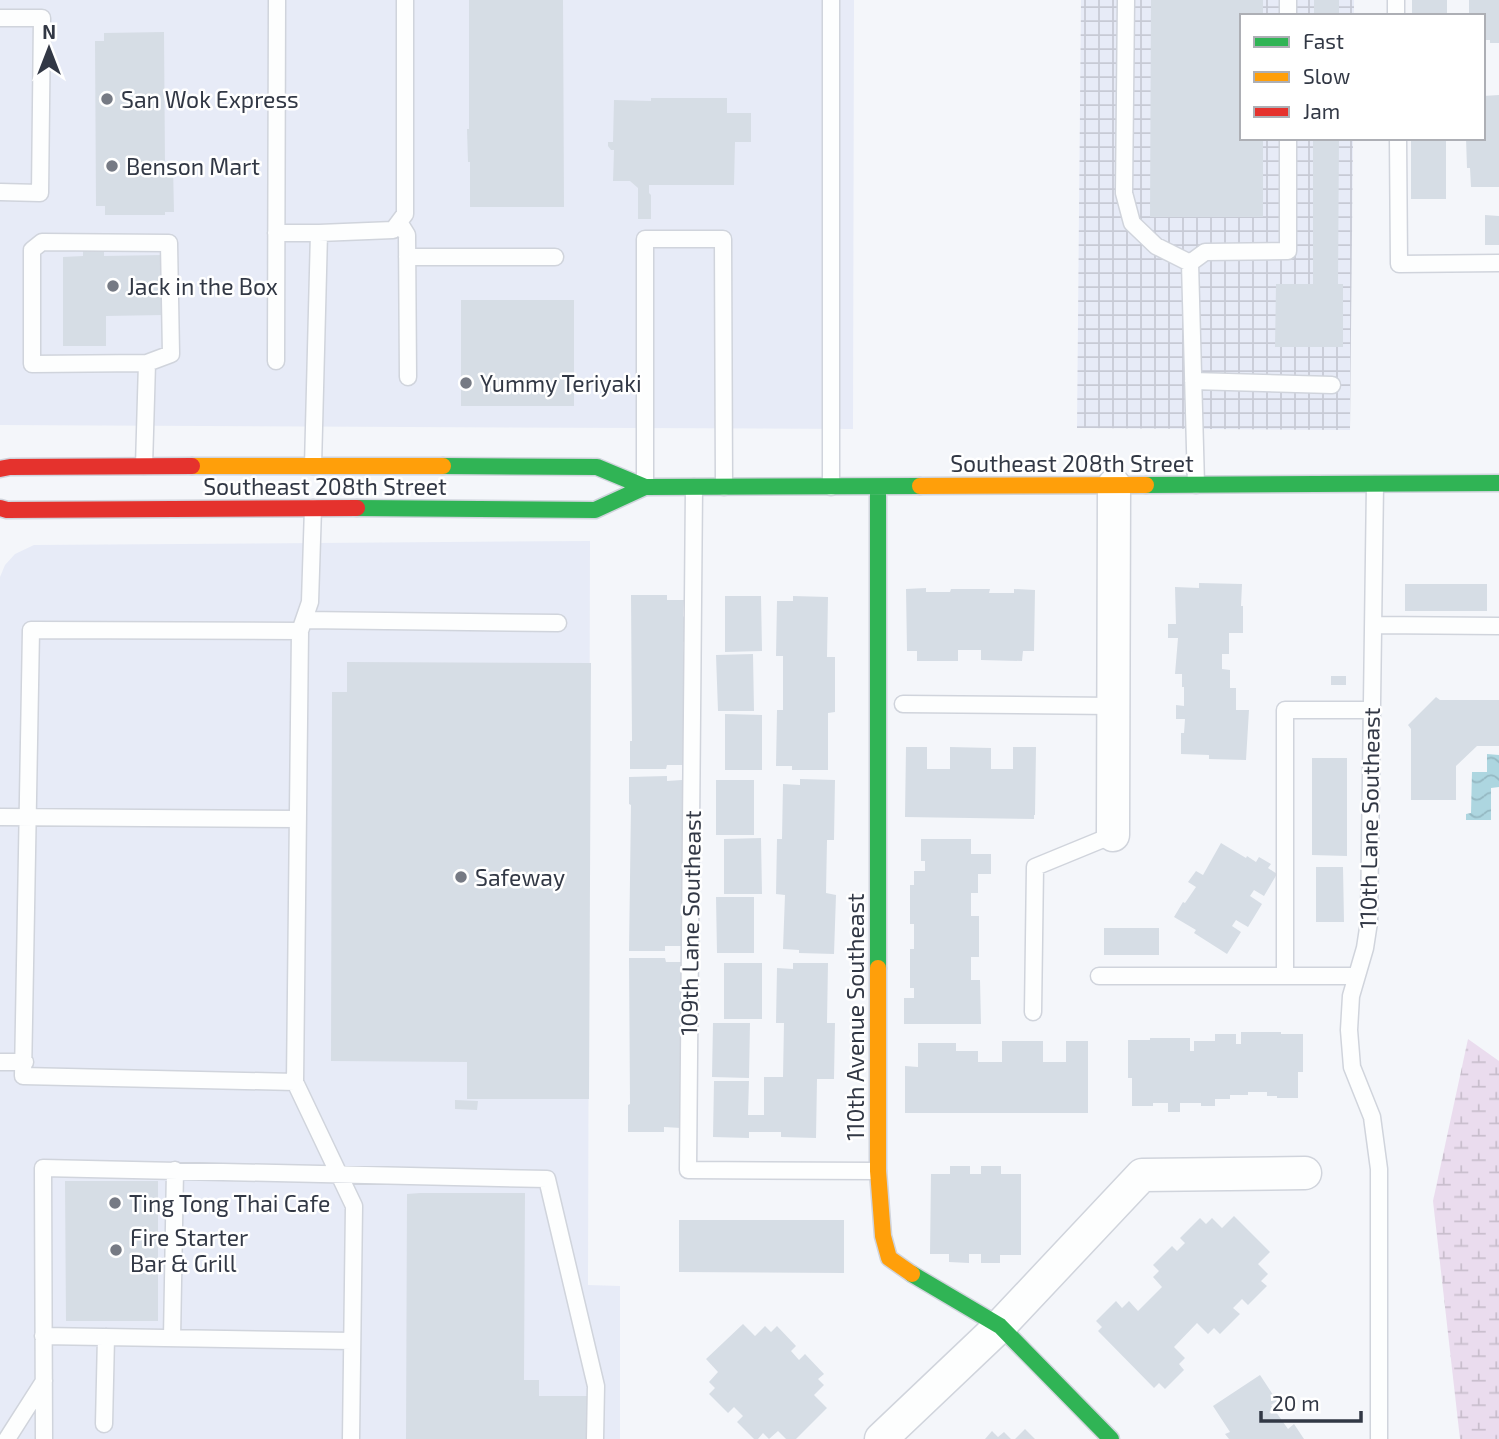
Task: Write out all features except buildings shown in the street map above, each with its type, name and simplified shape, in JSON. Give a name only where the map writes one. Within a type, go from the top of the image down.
[{"type":"main road","name":"Southeast 208th Street","points":[[0,469],[144,466],[597,467],[645,487]]},
{"type":"main road","name":"Southeast 208th Street","points":[[0,508],[594,510],[645,487],[1499,483]]},
{"type":"main road","name":"110th Avenue Southeast","points":[[878,486],[878,1171],[881,1228],[889,1258],[1000,1326],[1111,1439]]},
{"type":"street","points":[[1113,835],[1114,485]]},
{"type":"street","points":[[881,1439],[1000,1326],[1142,1175],[1305,1172]]},
{"type":"lane","points":[[276,361],[277,0]]},
{"type":"lane","points":[[276,233],[393,230],[405,214],[405,0]]},
{"type":"lane","points":[[831,0],[831,486]]},
{"type":"lane","points":[[1126,0],[1124,193],[1132,223],[1156,246],[1190,263]]},
{"type":"lane","points":[[0,18],[42,18],[40,193],[0,192]]},
{"type":"lane","points":[[1190,263],[1205,252],[1288,251],[1288,140]]},
{"type":"lane","points":[[1398,140],[1399,264],[1499,262]]},
{"type":"lane","points":[[399,222],[407,235],[408,377]]},
{"type":"lane","points":[[313,466],[319,233]]},
{"type":"lane","points":[[645,487],[645,239],[723,239],[724,486]]},
{"type":"lane","points":[[42,243],[169,243],[171,354],[147,363],[32,364],[32,250],[42,243]]},
{"type":"lane","points":[[407,257],[555,257]]},
{"type":"lane","points":[[1190,263],[1196,485]]},
{"type":"lane","points":[[144,466],[147,363]]},
{"type":"lane","points":[[1193,381],[1332,385]]},
{"type":"lane","name":"110th Lane Southeast","points":[[1375,484],[1369,922],[1349,1009],[1349,1030],[1351,1059],[1372,1117],[1379,1169],[1379,1439]]},
{"type":"lane","name":"109th Lane Southeast","points":[[694,486],[688,1170],[878,1171]]},
{"type":"lane","points":[[313,508],[310,602],[302,626],[295,1082],[354,1206],[351,1439]]},
{"type":"lane","points":[[295,1082],[23,1076],[31,630],[558,623]]},
{"type":"lane","points":[[1373,625],[1499,626]]},
{"type":"lane","points":[[903,704],[1113,706]]},
{"type":"lane","points":[[1284,976],[1285,710],[1372,710]]},
{"type":"lane","points":[[0,817],[298,819]]},
{"type":"lane","points":[[1033,1012],[1035,867],[1113,835]]},
{"type":"lane","points":[[1099,976],[1356,976]]},
{"type":"lane","points":[[0,1062],[24,1062]]},
{"type":"lane","points":[[34,1439],[44,1431],[43,1168],[547,1179],[596,1386],[595,1439]]},
{"type":"lane","points":[[172,1338],[175,1170]]},
{"type":"lane","points":[[43,1336],[352,1341]]},
{"type":"lane","points":[[104,1424],[106,1337]]},
{"type":"lane","points":[[7,1439],[44,1381]]},
{"type":"shaded area","points":[[0,0],[854,0],[853,429],[0,425]]},
{"type":"shaded area","points":[[1081,0],[1354,0],[1354,14],[1240,14],[1240,140],[1353,140],[1350,430],[1077,428]]},
{"type":"shaded area","points":[[590,541],[588,1285],[620,1286],[620,1439],[0,1439],[0,577],[5,565],[15,554],[34,545]]},
{"type":"green space","points":[[1468,1039],[1499,1061],[1499,1439],[1460,1439],[1433,1201]]},
{"type":"water","points":[[1487,754],[1499,755],[1499,787],[1491,788],[1491,820],[1466,820],[1466,814],[1471,813],[1472,772],[1487,772]]},
{"type":"traffic: fast","points":[[443,466],[597,467],[645,487]]},
{"type":"traffic: fast","points":[[1146,485],[1499,483]]},
{"type":"traffic: fast","points":[[357,508],[595,510],[645,487],[920,486]]},
{"type":"traffic: fast","points":[[878,487],[878,968]]},
{"type":"traffic: fast","points":[[912,1274],[1000,1326],[1111,1439]]},
{"type":"traffic: slow","points":[[192,466],[443,466]]},
{"type":"traffic: slow","points":[[920,486],[1146,485]]},
{"type":"traffic: slow","points":[[878,968],[878,1171],[883,1236],[889,1258],[912,1274]]},
{"type":"traffic: jam","points":[[0,469],[192,466]]},
{"type":"traffic: jam","points":[[0,508],[357,508]]},
{"type":"place","name":"San Wok Express","points":[[107,99]]},
{"type":"place","name":"Benson Mart","points":[[112,166]]},
{"type":"place","name":"Jack in the Box","points":[[113,286]]},
{"type":"place","name":"Yummy Teriyaki","points":[[466,383]]},
{"type":"place","name":"Safeway","points":[[461,877]]},
{"type":"place","name":"Ting Tong Thai Cafe","points":[[115,1203]]},
{"type":"place","name":"Fire Starter Bar & Grill","points":[[116,1250]]}]
